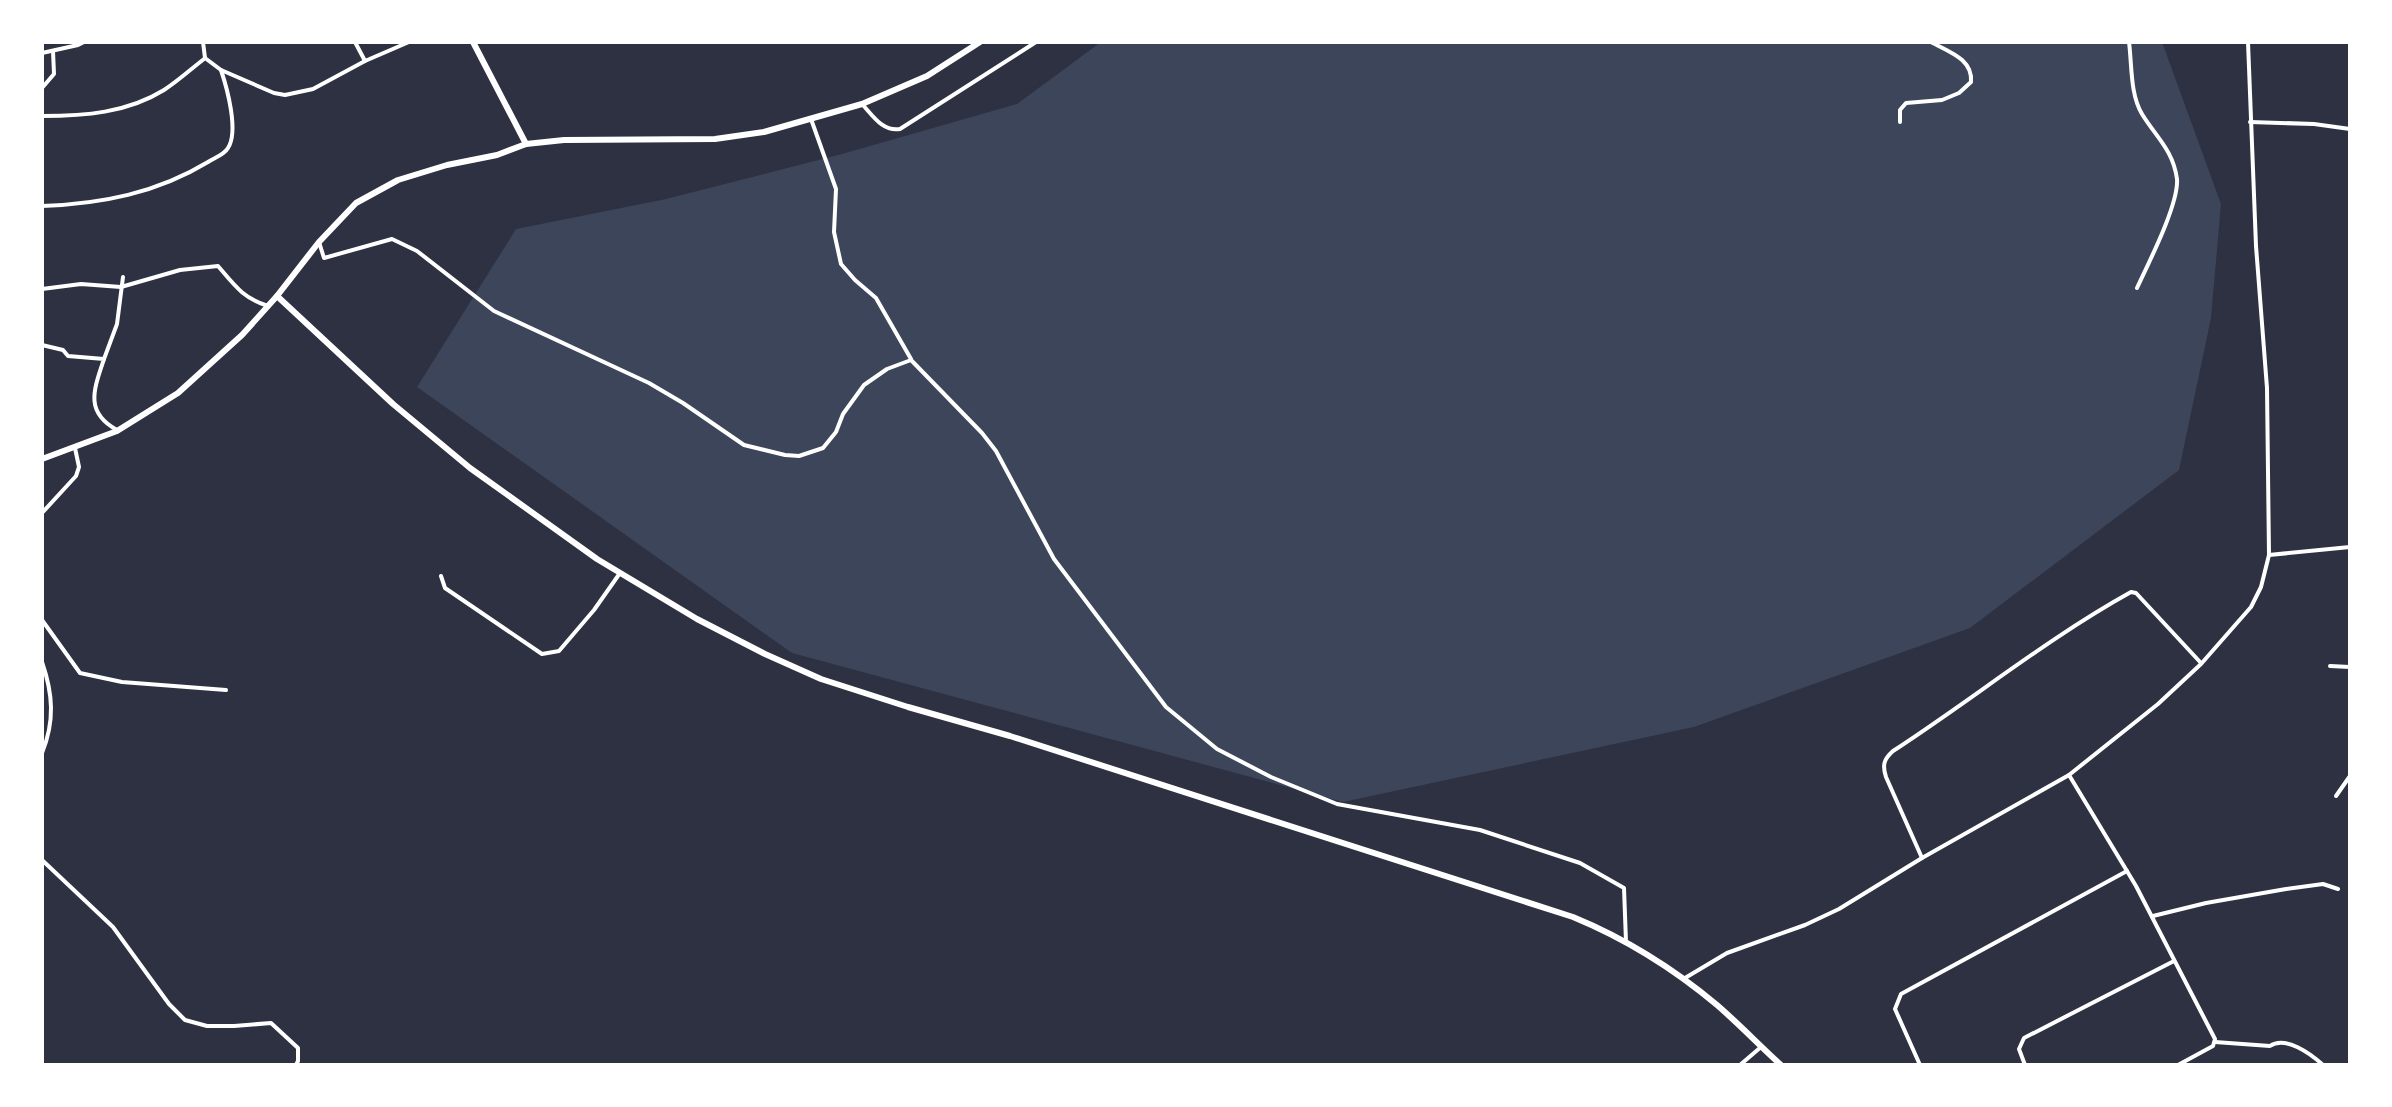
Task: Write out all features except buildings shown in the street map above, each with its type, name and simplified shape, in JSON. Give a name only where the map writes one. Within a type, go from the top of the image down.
[{"type":"main road","points":[[473,42],[526,144]]},
{"type":"main road","points":[[42,459],[117,431],[178,393],[224,354],[356,203],[398,180],[447,165],[497,155],[526,144],[564,140],[715,139],[764,132],[862,104],[927,76],[980,42]]},
{"type":"main road","points":[[277,296],[393,404],[470,468],[557,532],[707,625],[821,679],[1551,908],[1592,924],[1682,979],[1718,1006],[1781,1065]]},
{"type":"street","points":[[42,53],[84,42]]},
{"type":"street","points":[[203,42],[205,58],[221,70],[285,95],[313,89],[409,42]]},
{"type":"street","points":[[355,42],[365,61]]},
{"type":"street","points":[[862,104],[884,127],[900,129],[1036,42]]},
{"type":"street","points":[[1900,122],[1900,110],[1906,103],[1942,100],[1959,93],[1971,82],[1972,74],[1966,61],[1931,42]]},
{"type":"street","points":[[2129,42],[2135,94],[2141,113],[2168,147],[2177,181],[2170,213],[2137,288]]},
{"type":"street","points":[[1682,979],[1727,953],[1805,925],[1839,909],[2069,775],[2158,704],[2201,664],[2251,607],[2261,587],[2269,555],[2267,388],[2257,260],[2248,42]]},
{"type":"street","points":[[42,88],[54,74],[53,51]]},
{"type":"street","points":[[42,116],[86,116],[129,106],[163,90],[205,58]]},
{"type":"street","points":[[42,206],[107,201],[140,192],[193,171],[226,152],[231,135],[230,106],[221,70]]},
{"type":"street","points":[[811,119],[836,189],[834,232],[841,264],[876,298],[911,360],[996,451],[1054,559],[1166,707],[1217,749],[1271,777],[1337,804],[1480,830],[1580,863],[1624,888],[1626,942]]},
{"type":"street","points":[[2250,122],[2314,124],[2350,129]]},
{"type":"street","points":[[319,242],[324,258],[392,239],[417,251],[494,311],[649,383],[744,445],[765,451],[799,456],[823,448],[864,385],[887,369],[911,360]]},
{"type":"street","points":[[42,289],[81,284],[121,287],[180,270],[218,266],[239,292],[251,301],[268,306]]},
{"type":"street","points":[[117,431],[101,420],[94,404],[96,383],[117,324],[123,277]]},
{"type":"street","points":[[42,345],[63,350],[68,356],[104,359]]},
{"type":"street","points":[[42,513],[76,476],[79,467],[75,448]]},
{"type":"street","points":[[2269,555],[2350,547]]},
{"type":"street","points":[[441,576],[445,588],[542,654],[559,651],[620,573]]},
{"type":"street","points":[[1922,858],[1886,777],[1886,758],[2010,669],[2131,592],[2136,593],[2201,664]]},
{"type":"street","points":[[42,620],[80,673],[122,682],[226,690]]},
{"type":"street","points":[[42,662],[52,698],[52,711],[42,753]]},
{"type":"street","points":[[2330,666],[2350,667]]},
{"type":"street","points":[[2069,775],[2152,916],[2215,1042]]},
{"type":"street","points":[[2336,796],[2350,776]]},
{"type":"street","points":[[42,860],[104,918],[169,1004],[185,1020],[207,1026],[271,1023],[298,1048],[296,1065]]},
{"type":"street","points":[[1920,1065],[1895,1009],[1901,994],[2127,871]]},
{"type":"street","points":[[2152,916],[2298,887],[2323,884],[2338,889]]},
{"type":"street","points":[[2025,1065],[2019,1049],[2024,1038],[2174,961]]},
{"type":"street","points":[[2215,1042],[2270,1046],[2283,1041],[2316,1058],[2323,1065]]},
{"type":"street","points":[[2178,1065],[2215,1042]]},
{"type":"street","points":[[1740,1065],[1761,1047]]},
{"type":"shaded area","points":[[1101,42],[2162,42],[2221,204],[2211,318],[2179,470],[1970,628],[1694,727],[1343,802],[792,653],[417,387],[516,229],[666,199],[842,154],[1017,104]]}]
